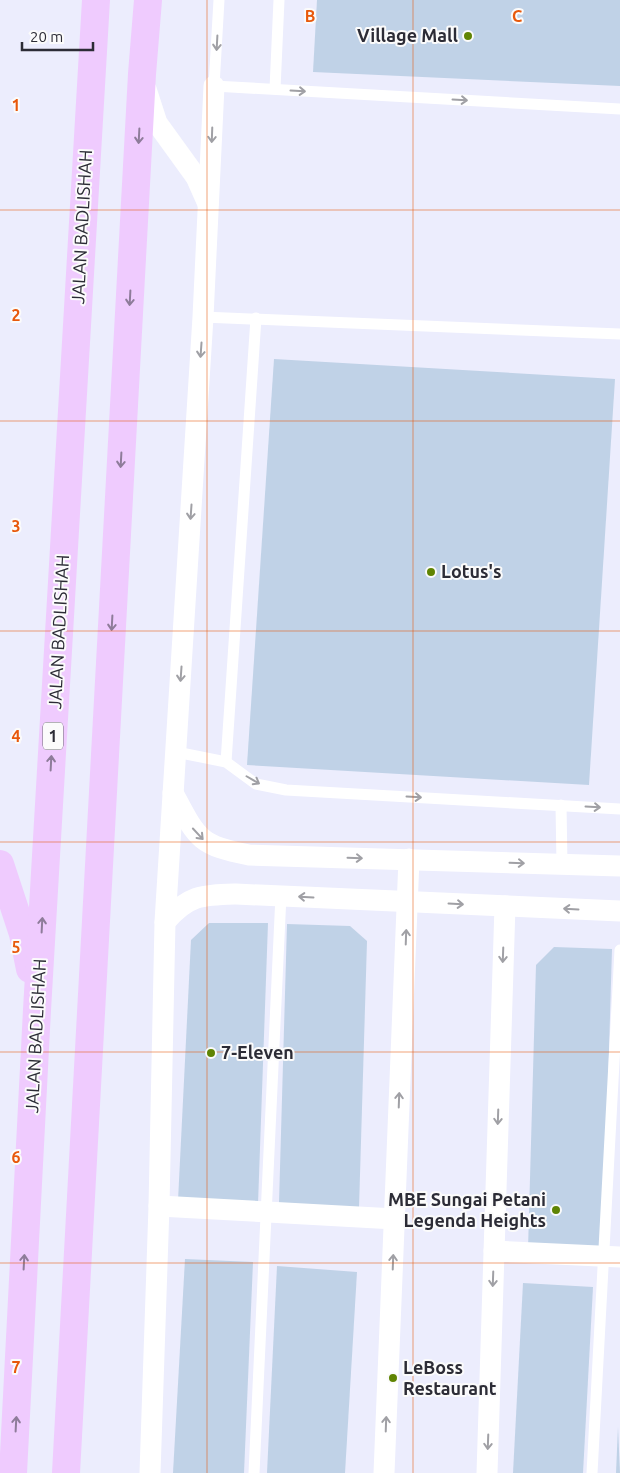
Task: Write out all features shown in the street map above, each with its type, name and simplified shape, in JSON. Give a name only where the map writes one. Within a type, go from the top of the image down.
[{"type":"main road","name":"JALAN BADLISHAH","points":[[14,1473],[37,1010],[96,0]]},
{"type":"main road","points":[[66,1473],[142,74],[148,0]]},
{"type":"main road","points":[[0,864],[23,934],[37,1010]]},
{"type":"street","points":[[142,74],[157,123],[196,177],[210,207]]},
{"type":"street","points":[[150,1473],[159,1206],[165,922],[210,207],[214,86]]},
{"type":"street","points":[[173,793],[200,838],[219,849],[250,855],[620,866]]},
{"type":"street","points":[[384,1473],[409,859]]},
{"type":"street","points":[[165,922],[178,907],[191,898],[204,895],[282,895],[620,911]]},
{"type":"street","points":[[487,1473],[505,906]]},
{"type":"street","points":[[159,1206],[395,1219]]},
{"type":"street","points":[[494,1251],[612,1256]]},
{"type":"lane","points":[[219,0],[214,86],[620,109]]},
{"type":"lane","points":[[275,90],[279,0]]},
{"type":"lane","points":[[203,316],[620,334]]},
{"type":"lane","points":[[226,762],[256,318]]},
{"type":"lane","points":[[176,752],[226,762],[256,784],[286,790],[620,809]]},
{"type":"lane","points":[[562,805],[562,864]]},
{"type":"lane","points":[[254,1473],[282,895]]},
{"type":"lane","points":[[592,1473],[612,1256],[620,950]]},
{"type":"building","name":"Village Mall","points":[[317,0],[620,0],[620,86],[313,72]]},
{"type":"building","name":"Lotus's","points":[[274,359],[615,379],[589,785],[247,765]]},
{"type":"building","points":[[209,923],[268,923],[258,1204],[178,1201],[191,940]]},
{"type":"building","points":[[287,924],[350,926],[367,941],[359,1208],[279,1203]]},
{"type":"building","points":[[554,947],[612,949],[603,1252],[528,1250],[536,965]]},
{"type":"building","points":[[185,1259],[253,1262],[244,1473],[173,1473]]},
{"type":"building","points":[[277,1266],[357,1272],[345,1473],[267,1473]]},
{"type":"building","points":[[523,1283],[593,1287],[583,1473],[513,1473]]},
{"type":"building","points":[[618,1427],[620,1473],[616,1473]]},
{"type":"place","name":"Village Mall","points":[[468,36]]},
{"type":"place","name":"Lotus's","points":[[431,572]]},
{"type":"place","name":"7-Eleven","points":[[211,1053]]},
{"type":"place","name":"MBE Sungai Petani Legenda Heights","points":[[556,1210]]},
{"type":"place","name":"LeBoss Restaurant","points":[[393,1378]]}]
